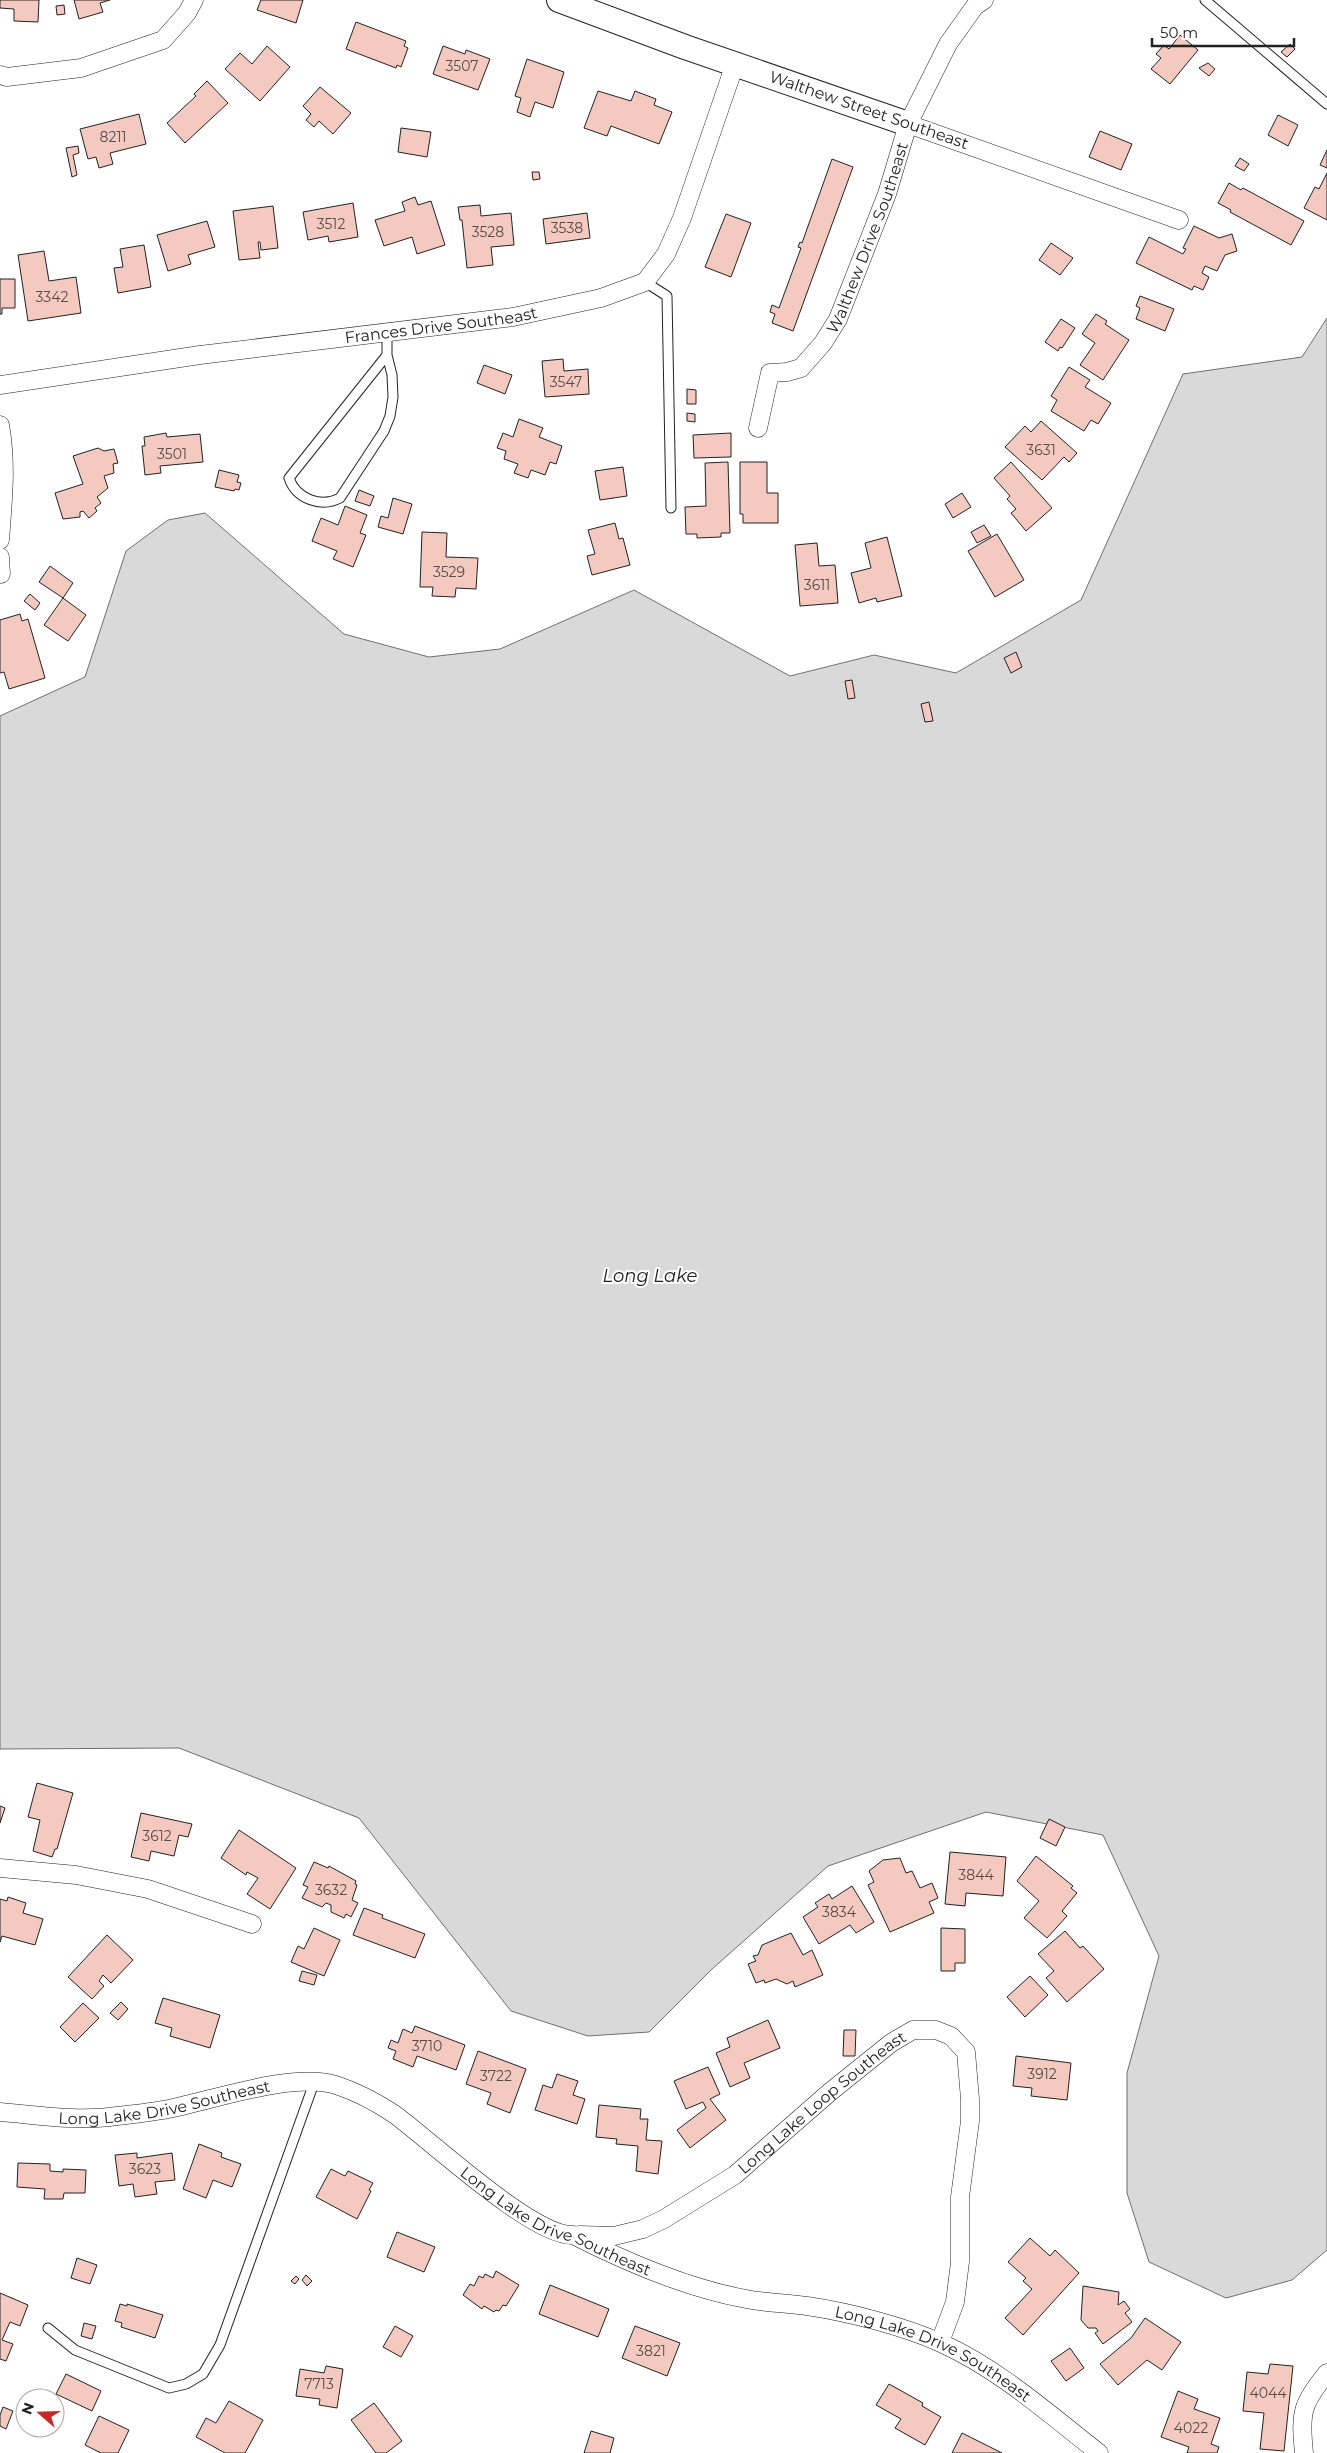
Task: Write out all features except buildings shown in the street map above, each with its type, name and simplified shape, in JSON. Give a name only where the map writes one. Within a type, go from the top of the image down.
[{"type":"street","points":[[0,75],[7,76],[81,68],[163,40],[187,13],[194,0]]},
{"type":"street","name":"Walthew Street Southeast","points":[[559,0],[1179,220]]},
{"type":"street","name":"Walthew Drive Southeast","points":[[758,428],[770,373],[787,372],[801,368],[823,343],[838,319],[887,194],[908,124],[948,44],[975,6],[984,0]]},
{"type":"street","points":[[645,282],[666,254],[682,218],[735,64]]},
{"type":"street","name":"Frances Drive Southeast","points":[[0,385],[200,355],[513,317],[601,298],[645,282]]},
{"type":"street","points":[[0,425],[4,449],[5,476],[0,540]]},
{"type":"street","points":[[0,1868],[76,1875],[148,1889],[252,1924]]},
{"type":"street","name":"Long Lake Loop Southeast","points":[[573,2235],[614,2236],[643,2229],[664,2219],[734,2175],[830,2092],[891,2043],[913,2030],[936,2030],[951,2036],[966,2052],[970,2099],[970,2121],[960,2197],[960,2262],[955,2302],[940,2342]]},
{"type":"street","name":"Long Lake Drive Southeast","points":[[0,2112],[64,2118],[114,2117],[173,2108],[226,2094],[282,2085],[333,2084],[358,2093],[394,2114],[476,2180],[534,2221],[564,2236],[573,2235],[628,2263],[689,2284],[746,2299],[807,2306],[861,2317],[940,2342],[984,2365],[1099,2453]]},
{"type":"street","points":[[1304,2453],[1301,2426],[1303,2409],[1327,2373]]},
{"type":"lane","points":[[1205,0],[1327,104]]},
{"type":"lane","points":[[645,282],[667,296],[671,508]]},
{"type":"lane","points":[[386,355],[289,478],[292,487],[301,495],[322,504],[330,503],[340,498],[384,431],[390,416],[393,397],[392,376],[386,355],[388,332]]},
{"type":"lane","points":[[48,2328],[75,2350],[169,2388],[186,2384],[203,2374],[220,2345],[314,2083]]},
{"type":"water","name":"Long Lake","points":[[1327,318],[1327,2250],[1292,2280],[1226,2298],[1149,2262],[1127,2193],[1127,2073],[1159,1956],[1103,1835],[986,1812],[828,1866],[711,1970],[649,2032],[588,2036],[511,2011],[359,1818],[179,1748],[0,1749],[0,716],[85,677],[126,551],[168,520],[205,513],[344,634],[429,657],[500,649],[634,590],[790,676],[874,655],[956,673],[1081,600],[1183,374],[1302,357]]}]
